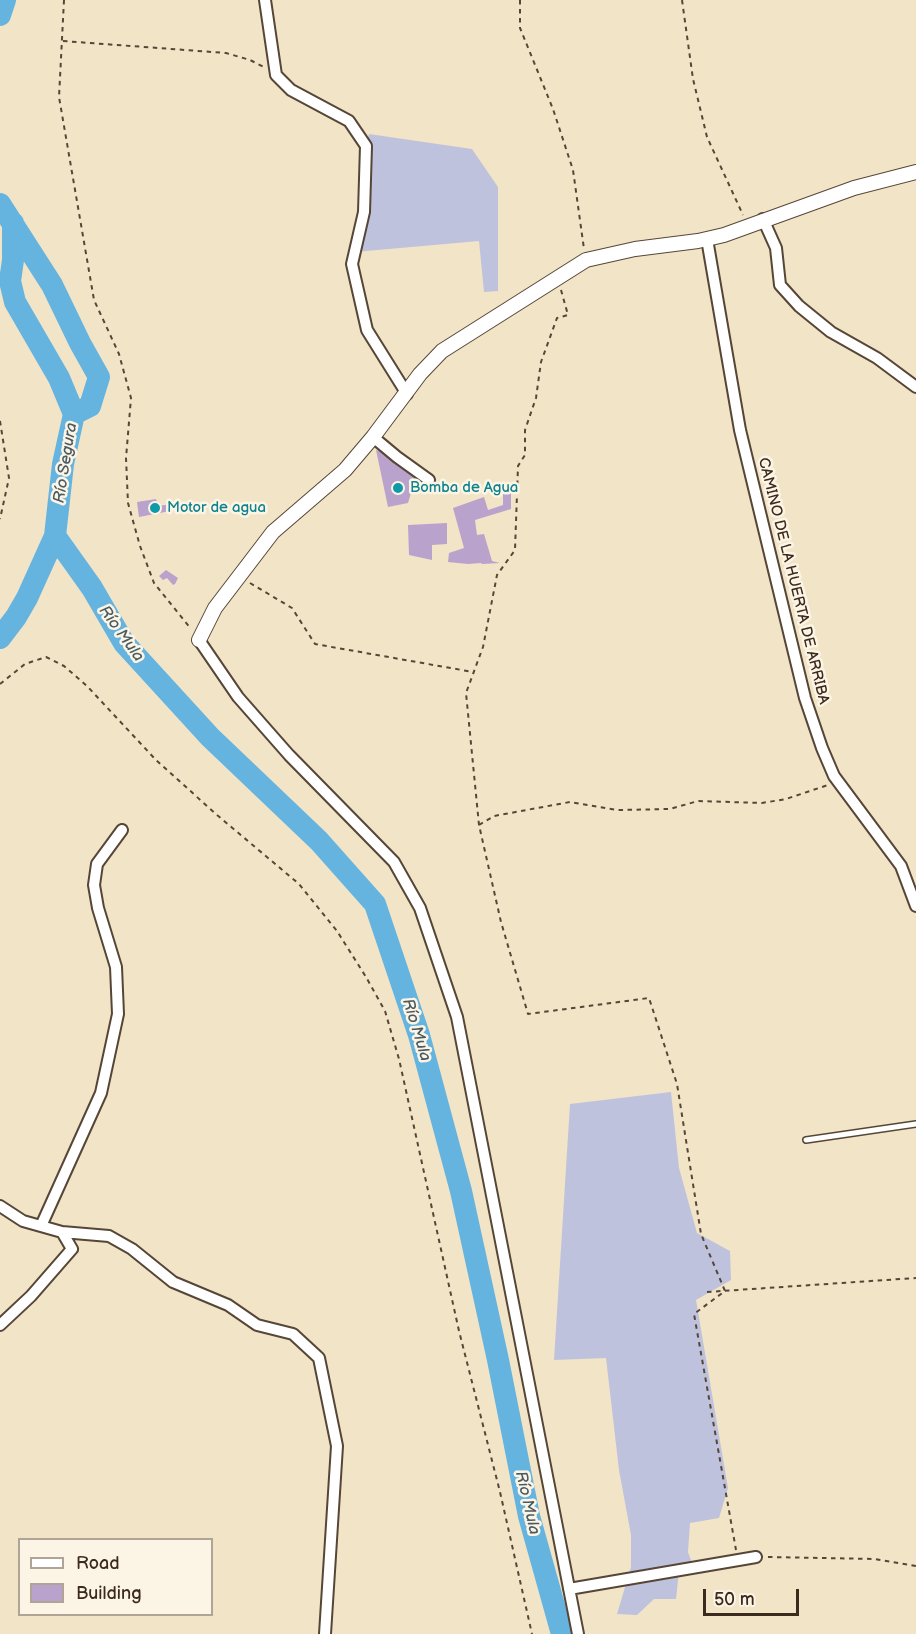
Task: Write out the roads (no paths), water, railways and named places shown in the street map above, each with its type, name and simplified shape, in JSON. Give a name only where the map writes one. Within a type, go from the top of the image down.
[{"type":"main road","points":[[199,640],[215,608],[273,532],[345,470],[407,394],[420,374],[442,351],[586,260],[635,249],[707,239],[854,188],[916,172]]},
{"type":"street","points":[[265,0],[276,75],[291,90],[349,121],[366,146],[364,212],[352,264],[367,330],[407,394]]},
{"type":"street","points":[[764,219],[776,248],[780,285],[799,306],[831,332],[878,358],[916,387]]},
{"type":"street","name":"CAMINO DE LA HUERTA DE ARRIBA","points":[[707,239],[740,430],[805,698],[822,748],[838,781],[901,866],[916,906]]},
{"type":"street","points":[[373,437],[396,457],[429,480]]},
{"type":"street","points":[[199,640],[238,697],[289,755],[394,862],[420,908],[457,1017],[578,1634]]},
{"type":"street","points":[[41,1226],[101,1093],[118,1014],[116,967],[98,908],[94,885],[97,864],[122,830]]},
{"type":"street","points":[[904,876],[916,872]]},
{"type":"street","points":[[0,1206],[23,1221],[62,1233],[109,1236],[132,1249],[173,1282],[228,1305],[257,1325],[293,1334],[319,1358],[338,1446],[325,1634]]},
{"type":"street","points":[[0,1325],[31,1296],[72,1249],[62,1233]]},
{"type":"street","points":[[569,1589],[756,1557]]},
{"type":"lane","points":[[806,1140],[916,1125]]},
{"type":"waterway","name":"Río Segura","points":[[0,15],[5,0]]},
{"type":"waterway","name":"Río Segura","points":[[0,204],[52,285],[99,377],[90,406],[74,414],[63,464],[55,536],[27,598],[0,638]]},
{"type":"waterway","points":[[13,223],[13,260],[10,281],[15,302],[59,378],[74,414]]},
{"type":"waterway","name":"Río Mula","points":[[55,536],[92,588],[124,643],[210,737],[319,841],[375,904],[419,1035],[461,1191],[529,1516],[562,1634]]},
{"type":"place","name":"Bomba de Agua","points":[[398,488]]},
{"type":"place","name":"Motor de agua","points":[[155,508]]}]
